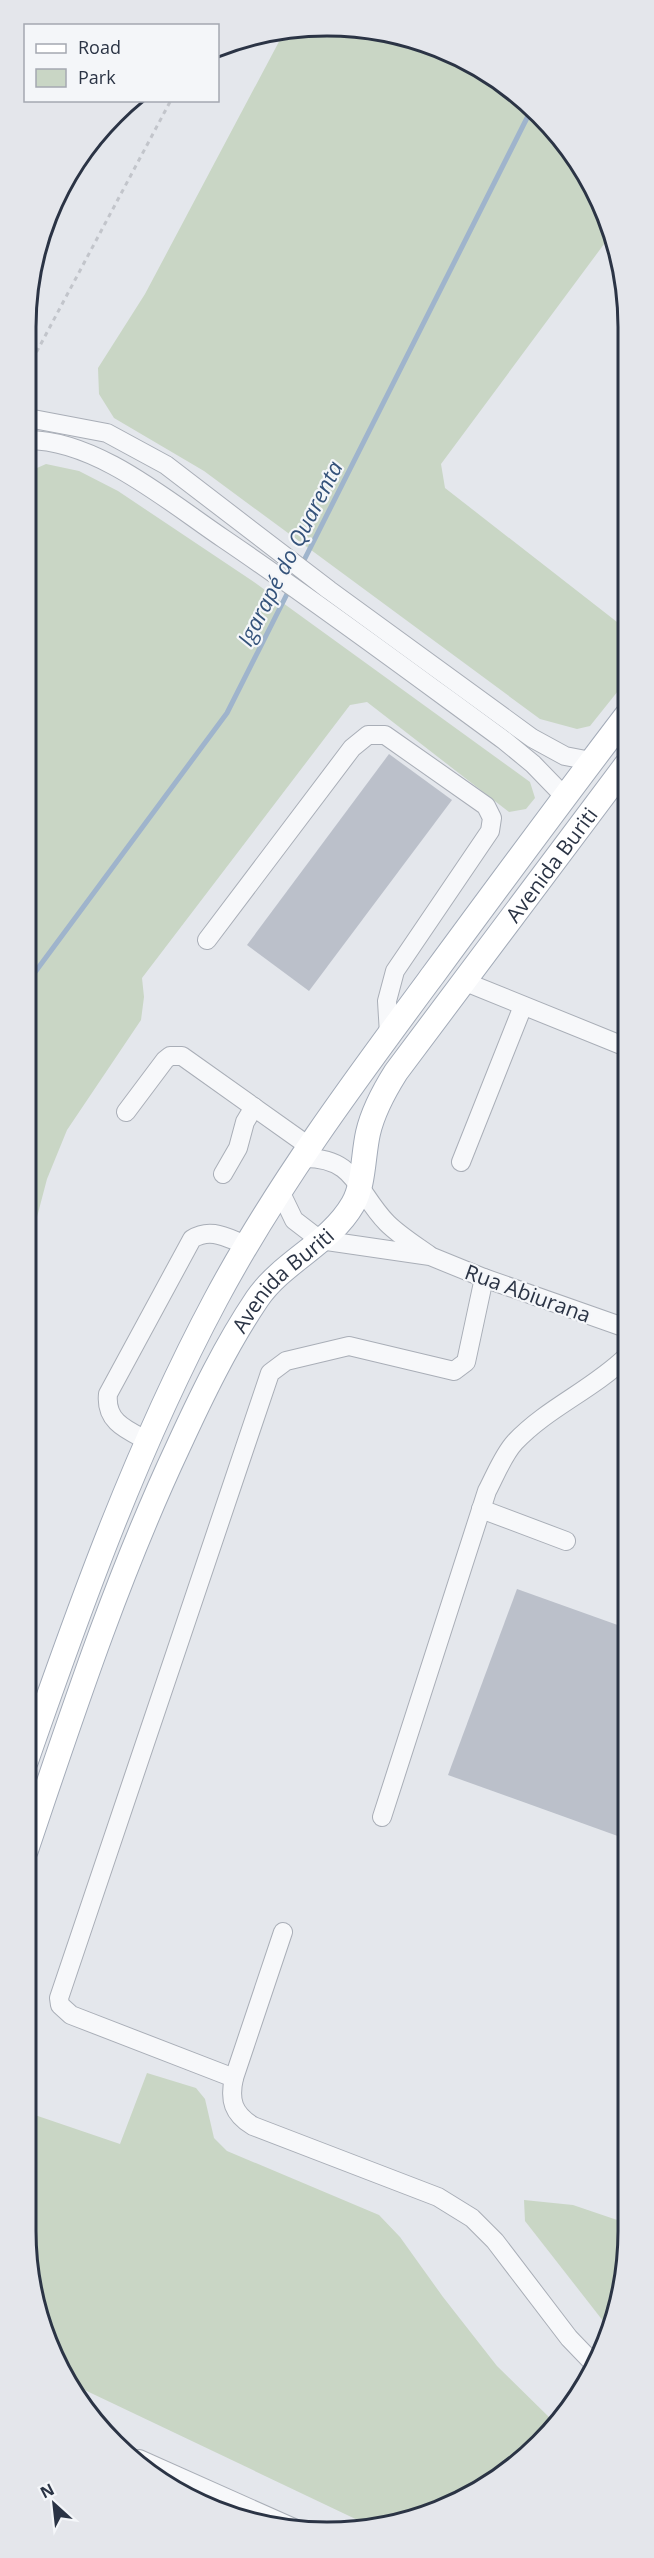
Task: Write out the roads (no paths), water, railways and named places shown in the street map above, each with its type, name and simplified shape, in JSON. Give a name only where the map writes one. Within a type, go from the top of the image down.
[{"type":"main road","name":"Avenida Buriti","points":[[36,1732],[94,1567],[148,1441],[183,1363],[246,1245],[280,1191],[389,1034],[618,726]]},
{"type":"main road","name":"Avenida Buriti","points":[[36,1821],[96,1645],[161,1483],[215,1370],[257,1299],[276,1276],[340,1223],[355,1202],[368,1131],[379,1101],[396,1072],[618,776]]},
{"type":"street","points":[[36,419],[83,427],[130,444],[166,465],[286,558],[323,597],[534,764],[565,797]]},
{"type":"street","points":[[36,441],[73,448],[128,474],[270,570],[323,597],[532,738],[565,756],[591,761]]},
{"type":"street","points":[[207,940],[352,748],[368,735],[385,735],[486,806],[492,818],[490,831],[395,971],[387,1001],[389,1034]]},
{"type":"street","points":[[463,981],[618,1044]]},
{"type":"street","points":[[461,1162],[522,1006]]},
{"type":"street","points":[[126,1112],[165,1060],[176,1055],[182,1056],[254,1107],[307,1152]]},
{"type":"street","points":[[223,1174],[238,1148],[245,1122],[254,1107]]},
{"type":"street","name":"Rua Abiurana","points":[[307,1152],[336,1162],[359,1184],[387,1223],[430,1256]]},
{"type":"street","name":"Rua Abiurana","points":[[280,1191],[294,1220],[305,1231],[320,1240],[430,1256],[484,1278],[618,1325]]},
{"type":"street","points":[[148,1441],[114,1420],[107,1404],[108,1394],[192,1239],[207,1232],[246,1245]]},
{"type":"street","points":[[234,2078],[70,2015],[60,2005],[58,1998],[270,1373],[286,1361],[349,1346],[454,1371],[466,1362],[484,1278]]},
{"type":"street","points":[[382,1817],[486,1491],[513,1444],[540,1418],[597,1382],[618,1364]]},
{"type":"street","points":[[481,1509],[566,1540]]},
{"type":"street","points":[[283,1932],[234,2078],[232,2103],[237,2113],[253,2126],[438,2197],[472,2218],[495,2241],[569,2338],[589,2358]]},
{"type":"waterway","name":"Igarapé do Quarenta","points":[[36,971],[227,713],[528,116]]}]
